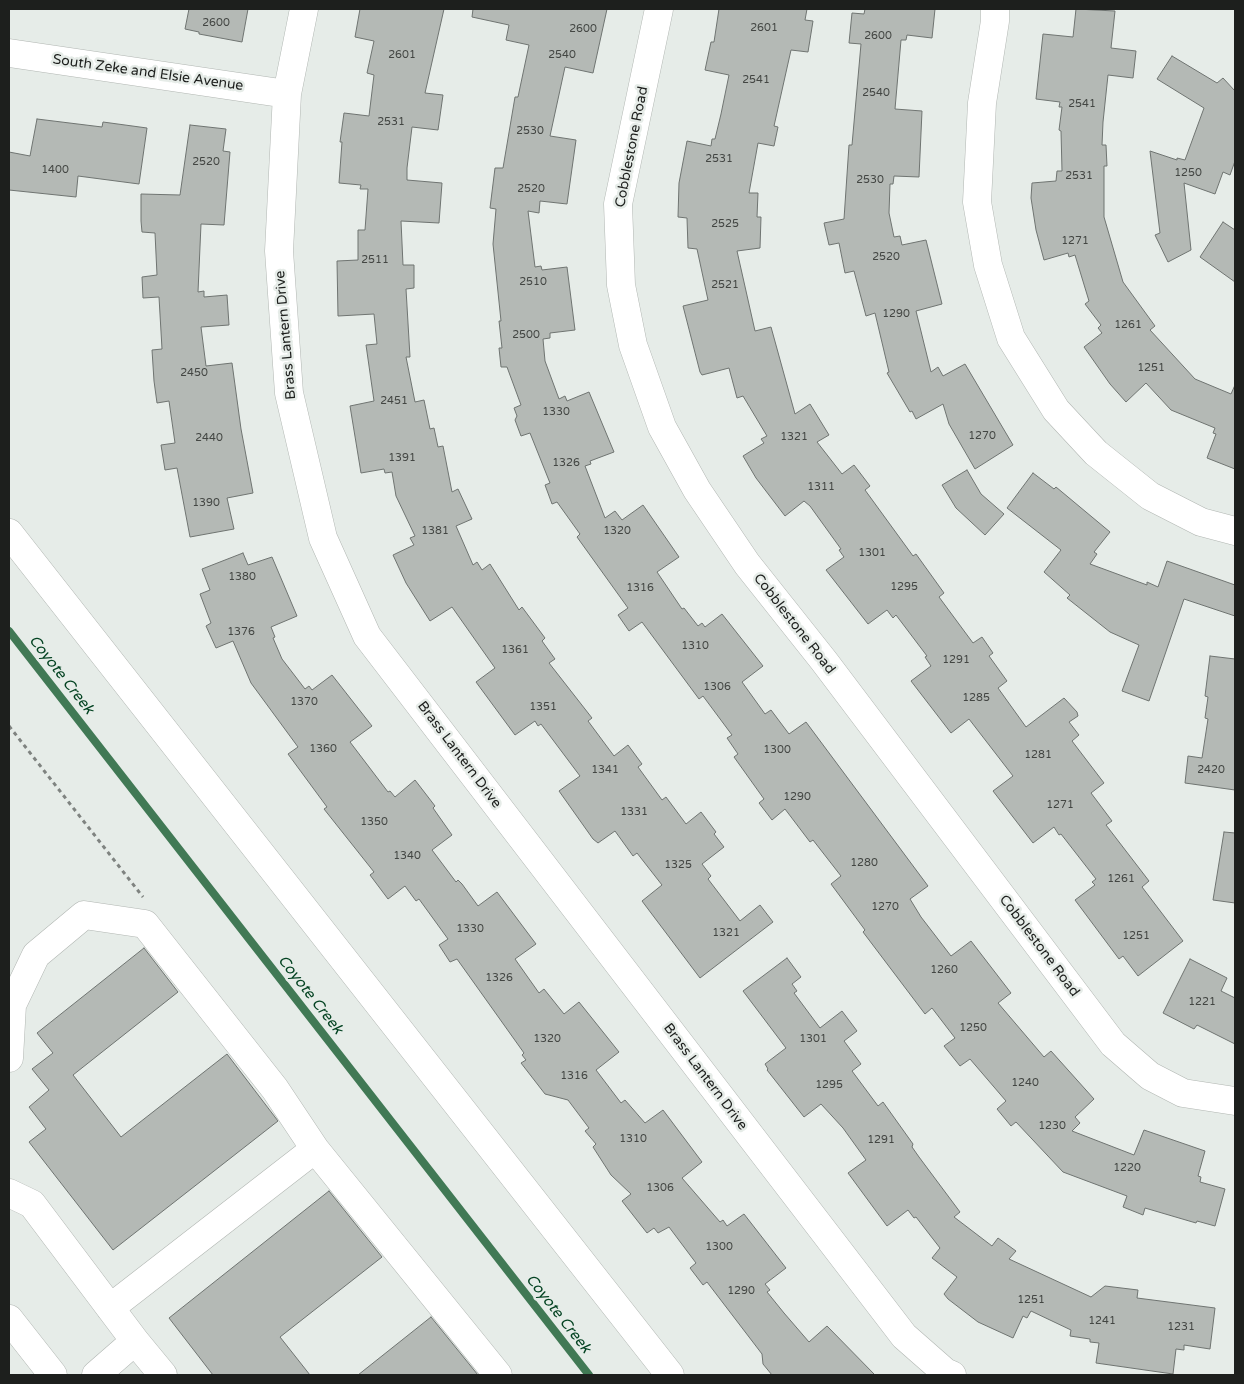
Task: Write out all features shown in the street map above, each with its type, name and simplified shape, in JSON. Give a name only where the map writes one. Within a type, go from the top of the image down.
[{"type":"street","name":"Brass Lantern Drive","points":[[304,9],[287,94],[279,251],[289,393],[323,538],[367,636],[904,1336],[945,1372],[952,1375]]},
{"type":"street","name":"Cobblestone Road","points":[[659,9],[618,204],[621,285],[633,344],[662,427],[697,490],[747,564],[824,661],[1113,1044],[1150,1076],[1184,1093],[1235,1101]]},
{"type":"street","points":[[995,9],[995,21],[982,103],[977,202],[988,265],[1011,338],[1056,410],[1096,453],[1150,496],[1201,522],[1235,530]]},
{"type":"street","name":"South Zeke and Elsie Avenue","points":[[9,53],[287,94]]},
{"type":"street","points":[[9,533],[670,1375]]},
{"type":"street","points":[[9,1058],[12,1006],[36,955],[84,915],[145,924],[276,1089],[315,1149],[498,1375]]},
{"type":"street","points":[[110,1308],[315,1149]]},
{"type":"street","points":[[9,1193],[32,1204],[135,1341],[163,1375]]},
{"type":"street","points":[[9,1319],[53,1375]]},
{"type":"street","points":[[96,1375],[135,1341]]},
{"type":"building","points":[[189,9],[248,9],[242,42],[199,34],[199,32],[185,29]]},
{"type":"building","points":[[360,9],[444,9],[425,93],[443,95],[438,130],[412,127],[407,168],[407,180],[442,183],[439,223],[401,221],[403,265],[414,265],[414,288],[406,289],[410,357],[406,357],[415,402],[424,400],[430,429],[434,428],[438,447],[443,446],[452,492],[458,489],[472,519],[456,526],[473,565],[477,562],[482,570],[490,564],[519,610],[522,607],[545,638],[542,641],[555,659],[549,663],[592,718],[588,721],[614,756],[628,745],[642,764],[638,767],[662,800],[666,797],[686,824],[701,812],[716,832],[714,834],[724,847],[702,864],[711,876],[708,879],[740,921],[760,905],[773,922],[700,978],[642,901],[662,885],[637,853],[633,856],[615,831],[598,843],[593,839],[559,791],[580,776],[541,724],[538,726],[535,721],[515,735],[476,682],[495,668],[452,607],[430,621],[406,583],[393,555],[414,545],[410,538],[415,536],[396,496],[392,472],[385,473],[384,469],[361,473],[350,406],[374,401],[366,345],[377,344],[374,314],[338,316],[337,261],[358,260],[358,230],[365,230],[368,189],[360,189],[361,185],[339,183],[342,142],[340,142],[344,113],[369,116],[374,75],[367,73],[374,41],[355,37]]},
{"type":"building","points":[[473,9],[607,9],[593,73],[565,67],[550,136],[576,140],[567,204],[540,201],[539,213],[528,211],[535,267],[541,266],[542,270],[567,267],[575,330],[550,333],[550,338],[543,339],[545,361],[559,399],[565,396],[567,401],[589,392],[614,452],[590,461],[591,464],[585,466],[605,518],[615,511],[622,520],[643,505],[679,557],[657,572],[682,609],[684,608],[698,626],[702,623],[705,627],[722,614],[763,666],[742,682],[765,714],[771,710],[789,734],[806,722],[928,886],[910,899],[921,917],[951,956],[971,941],[1011,993],[998,1003],[1044,1057],[1051,1051],[1094,1099],[1075,1117],[1080,1123],[1072,1131],[1134,1155],[1144,1130],[1205,1151],[1198,1176],[1201,1177],[1200,1182],[1225,1189],[1215,1226],[1197,1221],[1196,1223],[1145,1208],[1143,1215],[1123,1207],[1127,1196],[1063,1172],[1016,1122],[1011,1126],[997,1109],[1006,1101],[970,1059],[960,1066],[944,1046],[955,1038],[932,1008],[925,1014],[863,932],[865,930],[831,884],[841,876],[813,840],[810,842],[785,809],[772,820],[759,803],[764,799],[734,757],[738,754],[727,738],[732,735],[703,696],[699,699],[642,622],[629,631],[618,615],[628,608],[577,537],[580,534],[557,502],[552,504],[545,485],[550,483],[530,433],[521,436],[515,420],[517,416],[514,408],[521,405],[507,367],[501,367],[499,348],[502,348],[499,321],[501,321],[493,244],[496,209],[490,208],[495,168],[503,168],[515,97],[518,97],[529,45],[506,40],[509,25],[472,17]]},
{"type":"building","points":[[719,9],[807,9],[805,20],[813,21],[808,52],[791,50],[774,126],[778,127],[774,146],[758,143],[749,193],[758,193],[757,217],[761,217],[760,248],[737,251],[755,331],[771,327],[795,414],[810,404],[829,435],[817,442],[842,474],[854,465],[870,486],[865,490],[913,556],[916,554],[944,593],[939,597],[973,643],[982,637],[993,653],[989,656],[1007,681],[998,688],[1026,727],[1064,698],[1077,712],[1078,716],[1069,722],[1079,735],[1072,741],[1104,783],[1091,793],[1112,821],[1106,825],[1149,881],[1142,887],[1183,941],[1138,976],[1123,956],[1119,959],[1075,900],[1095,885],[1092,882],[1096,879],[1054,827],[1033,843],[993,791],[1013,776],[969,719],[951,733],[911,681],[931,666],[925,657],[927,656],[896,615],[893,618],[887,610],[868,624],[826,570],[844,557],[839,550],[841,549],[810,506],[804,501],[785,516],[756,478],[743,456],[764,443],[761,439],[767,436],[743,396],[737,398],[729,368],[702,375],[700,372],[683,306],[708,300],[697,249],[688,248],[687,218],[678,217],[679,183],[687,141],[711,146],[712,139],[715,139],[721,114],[729,75],[705,70],[711,42],[714,42]]},
{"type":"building","points":[[865,9],[935,9],[932,38],[907,35],[906,40],[901,40],[895,109],[922,111],[919,177],[894,176],[893,184],[890,184],[889,213],[894,237],[900,236],[902,245],[926,240],[942,304],[916,311],[931,372],[938,367],[943,376],[965,364],[1013,445],[975,469],[949,424],[943,404],[916,419],[912,411],[910,412],[887,373],[889,372],[875,313],[866,316],[854,271],[845,273],[839,243],[829,245],[824,223],[844,219],[849,145],[852,145],[861,44],[849,43],[852,13],[864,14]]},
{"type":"building","points":[[1076,9],[1115,11],[1111,48],[1136,51],[1133,78],[1108,75],[1103,122],[1102,145],[1106,145],[1107,166],[1104,166],[1104,217],[1123,282],[1155,326],[1150,330],[1195,379],[1231,394],[1235,385],[1235,469],[1207,458],[1216,434],[1213,433],[1215,428],[1171,410],[1146,383],[1126,402],[1110,384],[1084,347],[1102,333],[1098,328],[1101,325],[1085,304],[1089,301],[1075,255],[1069,257],[1068,253],[1044,260],[1036,230],[1031,198],[1032,183],[1056,181],[1057,171],[1062,171],[1061,131],[1059,130],[1062,107],[1059,107],[1060,102],[1036,99],[1043,34],[1073,37]]},
{"type":"building","points":[[1172,56],[1217,83],[1223,78],[1235,91],[1235,161],[1230,175],[1223,172],[1215,194],[1184,183],[1191,250],[1168,262],[1155,235],[1160,233],[1150,151],[1177,160],[1177,158],[1185,160],[1204,108],[1157,79]]},
{"type":"building","points":[[37,119],[102,127],[103,122],[147,128],[139,184],[78,176],[76,197],[9,190],[9,152],[30,156]]},
{"type":"building","points":[[190,125],[226,129],[223,151],[230,152],[224,225],[201,224],[198,292],[204,291],[204,297],[227,295],[229,325],[201,327],[206,366],[232,363],[241,429],[253,493],[227,498],[234,529],[190,537],[177,468],[165,470],[161,445],[175,443],[169,401],[157,403],[152,350],[162,349],[159,297],[143,298],[142,277],[157,275],[155,233],[142,232],[141,194],[180,195]]},
{"type":"building","points":[[1223,222],[1235,230],[1235,282],[1200,257]]},
{"type":"building","points":[[967,470],[981,494],[1004,514],[985,535],[956,508],[942,485]]},
{"type":"building","points":[[1033,473],[1054,489],[1056,487],[1110,532],[1094,552],[1097,554],[1090,564],[1147,585],[1147,582],[1158,587],[1167,561],[1235,585],[1235,616],[1184,599],[1149,701],[1122,691],[1139,645],[1110,632],[1067,598],[1070,595],[1044,572],[1061,550],[1007,508]]},
{"type":"building","points":[[243,553],[248,565],[272,557],[297,616],[271,627],[275,637],[273,638],[282,659],[305,689],[309,686],[312,690],[332,675],[372,726],[350,742],[388,792],[390,791],[395,797],[415,780],[435,806],[433,808],[452,835],[432,850],[456,882],[458,880],[462,884],[478,906],[497,892],[536,944],[515,959],[539,993],[544,989],[564,1014],[579,1002],[619,1052],[596,1070],[621,1103],[625,1100],[645,1123],[663,1110],[702,1162],[682,1178],[720,1222],[723,1220],[727,1226],[744,1214],[786,1268],[765,1284],[770,1290],[767,1292],[809,1342],[827,1326],[875,1375],[772,1375],[763,1364],[762,1354],[707,1282],[703,1285],[690,1268],[696,1263],[669,1227],[658,1233],[654,1228],[647,1233],[622,1201],[631,1194],[611,1175],[593,1147],[596,1144],[585,1131],[589,1128],[568,1100],[545,1094],[521,1063],[526,1060],[522,1055],[524,1053],[457,959],[450,962],[439,945],[448,939],[419,899],[416,901],[405,886],[388,899],[370,875],[374,872],[324,809],[327,807],[288,754],[298,747],[251,683],[233,641],[216,648],[206,626],[211,623],[200,594],[210,590],[202,569]]},
{"type":"building","points":[[1210,656],[1235,659],[1235,790],[1185,783],[1188,756],[1202,758],[1208,719],[1205,718],[1208,697],[1205,696]]},
{"type":"building","points":[[1224,832],[1235,833],[1235,903],[1213,900]]},
{"type":"building","points":[[144,948],[178,992],[73,1075],[121,1137],[227,1054],[278,1121],[113,1250],[29,1142],[46,1129],[29,1107],[49,1090],[32,1069],[53,1053],[37,1033]]},
{"type":"building","points":[[787,958],[801,977],[792,984],[797,991],[794,993],[820,1028],[842,1011],[857,1031],[844,1041],[861,1064],[852,1071],[878,1106],[883,1102],[913,1144],[912,1147],[960,1212],[954,1217],[992,1246],[998,1238],[1016,1251],[1009,1259],[1091,1297],[1105,1286],[1138,1290],[1137,1298],[1215,1308],[1210,1349],[1184,1345],[1184,1350],[1176,1349],[1173,1374],[1096,1363],[1099,1343],[1090,1342],[1090,1339],[1070,1336],[1071,1330],[1031,1311],[1027,1318],[1023,1316],[1013,1338],[978,1322],[948,1299],[944,1294],[957,1277],[932,1258],[940,1248],[916,1217],[914,1218],[908,1210],[887,1226],[848,1173],[866,1160],[843,1128],[821,1104],[804,1117],[767,1070],[765,1064],[786,1048],[743,991]]},
{"type":"building","points":[[1190,959],[1227,978],[1221,991],[1235,998],[1235,1044],[1197,1025],[1194,1029],[1163,1013]]},
{"type":"building","points":[[329,1191],[382,1257],[280,1337],[310,1375],[213,1375],[169,1318]]},
{"type":"building","points":[[431,1317],[478,1375],[358,1375]]},
{"type":"waterway","name":"Coyote Creek","points":[[9,631],[589,1375]]}]
